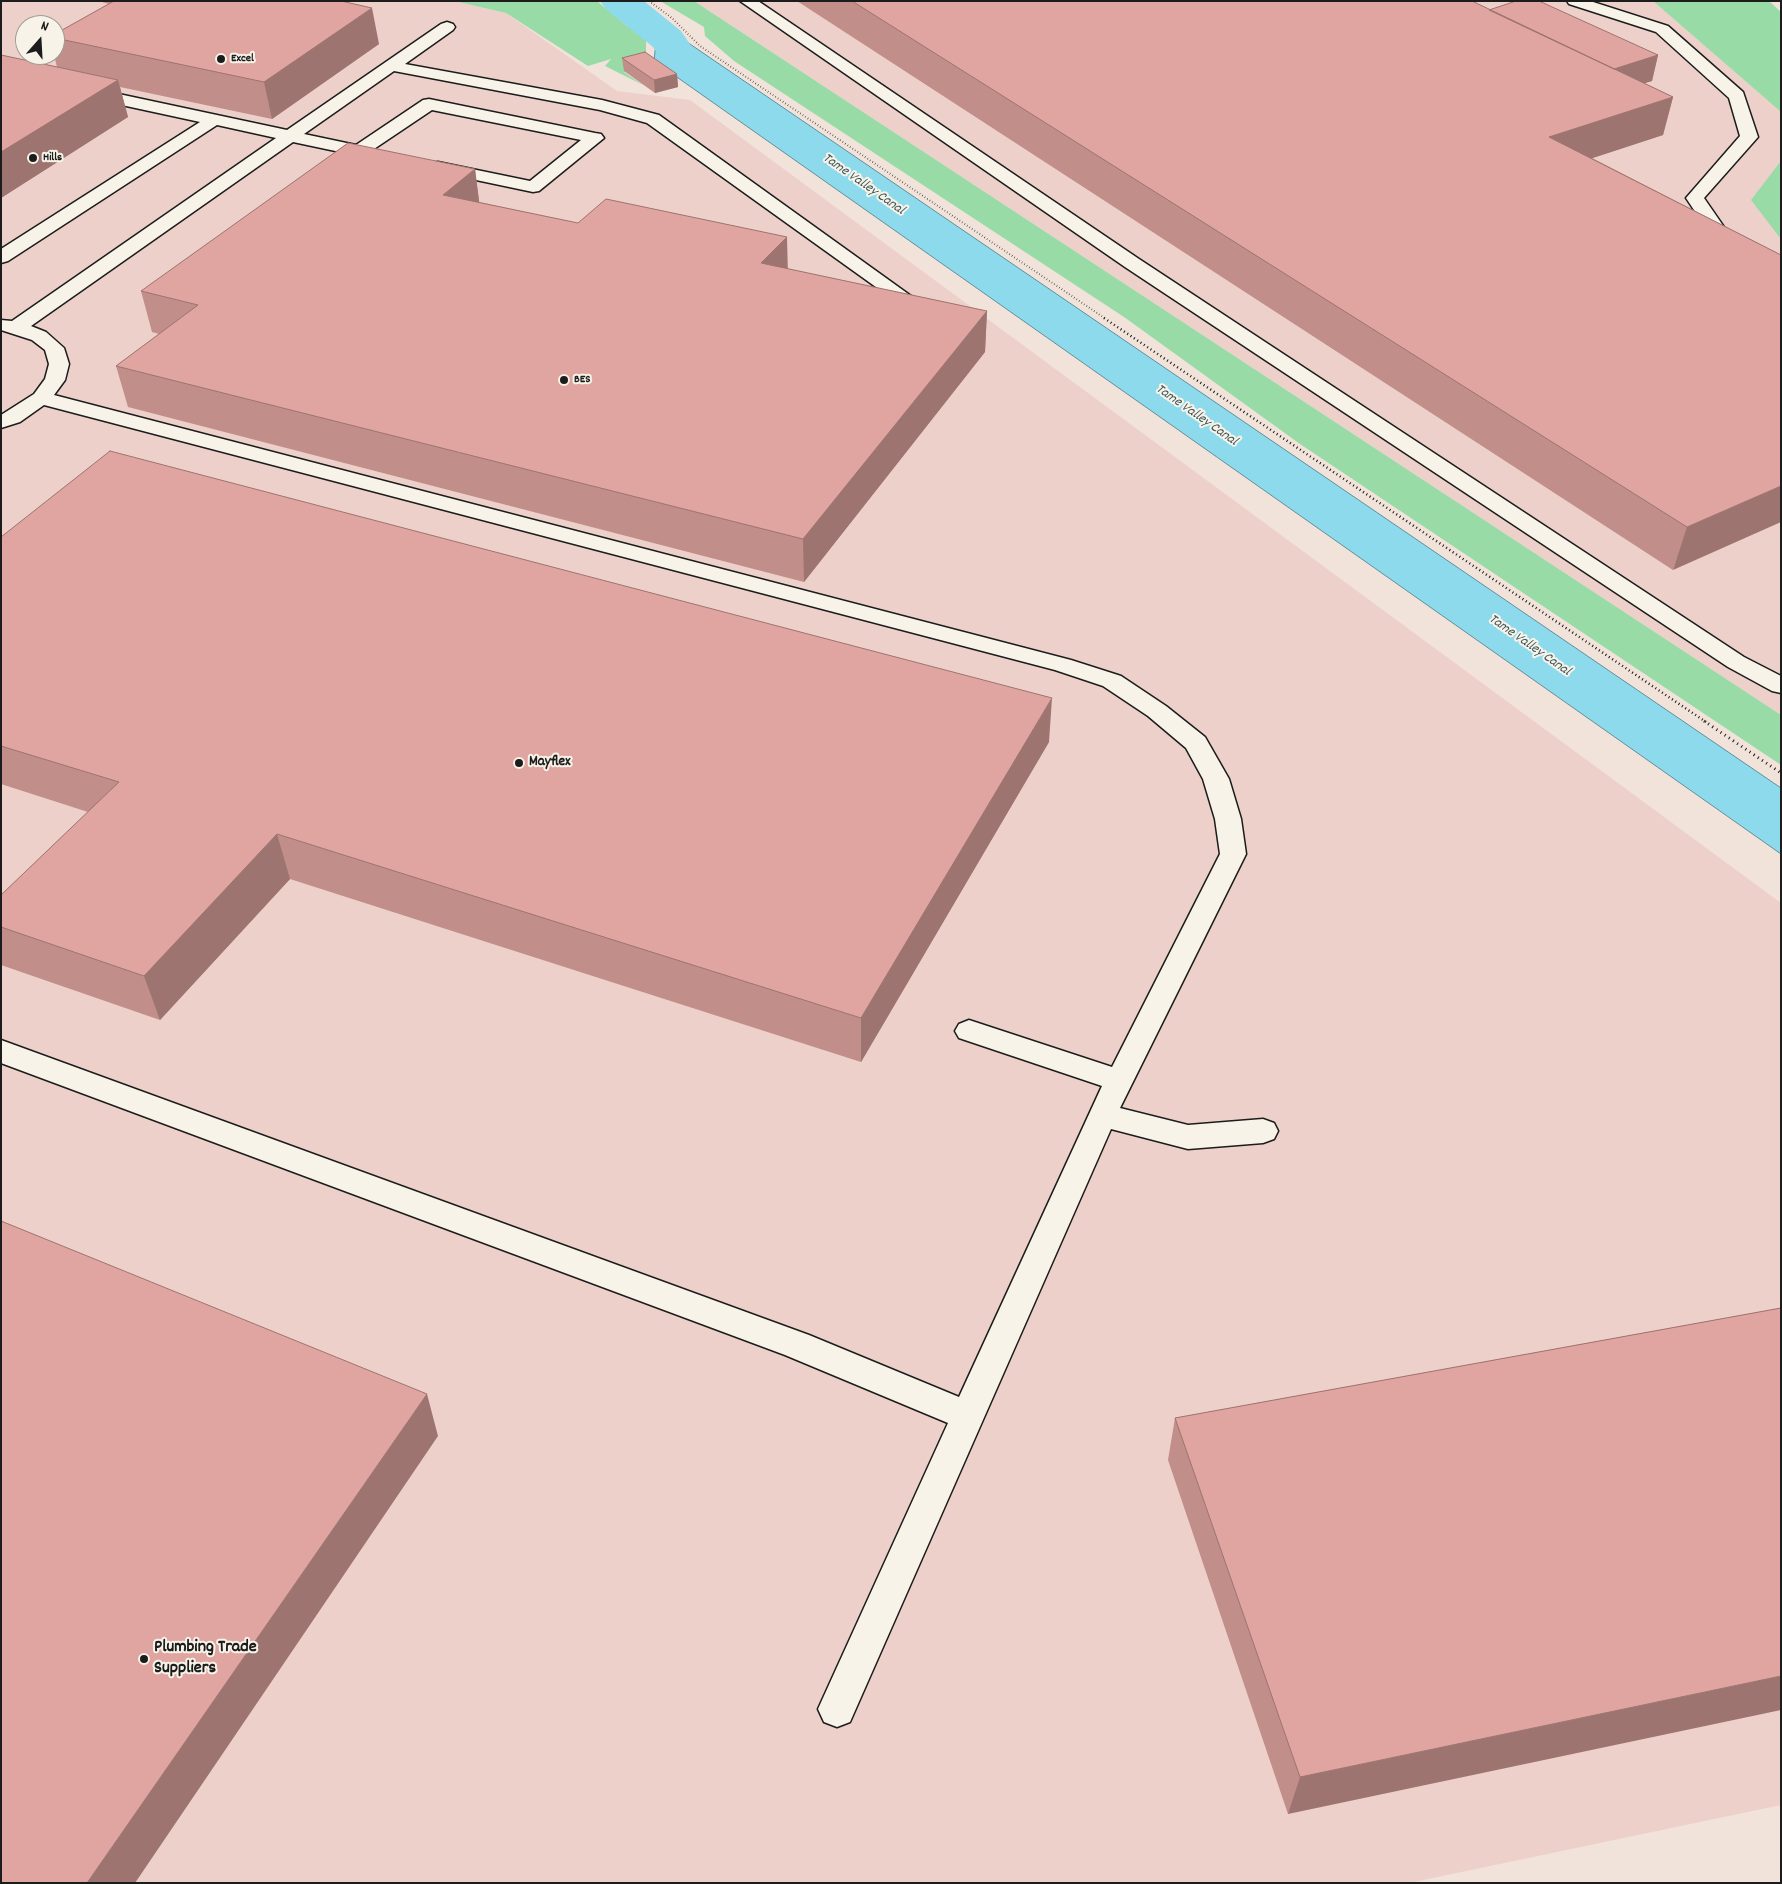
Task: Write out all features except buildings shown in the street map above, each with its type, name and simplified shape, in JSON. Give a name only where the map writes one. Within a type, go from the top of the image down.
[{"type":"lane","points":[[747,1],[1331,395],[1736,662],[1781,686]]},
{"type":"lane","points":[[1574,1],[1662,29],[1737,96],[1749,138],[1695,198],[1735,257],[1781,277]]},
{"type":"lane","points":[[9,326],[447,27]]},
{"type":"lane","points":[[392,66],[602,105],[652,119],[908,300]]},
{"type":"lane","points":[[69,88],[378,155]]},
{"type":"lane","points":[[343,163],[429,104],[595,138],[533,187],[417,163]]},
{"type":"lane","points":[[1,257],[216,119]]},
{"type":"lane","points":[[1,422],[13,418],[41,398],[55,380],[59,364],[54,348],[39,336],[9,326]]},
{"type":"lane","points":[[41,398],[1063,665],[1112,681],[1157,712],[1196,743],[1216,778],[1228,819],[1233,854],[1102,1115],[966,1415],[837,1709]]},
{"type":"lane","points":[[970,1031],[1119,1080]]},
{"type":"lane","points":[[1,1051],[797,1345],[966,1415]]},
{"type":"lane","points":[[1102,1115],[1188,1137],[1263,1130]]},
{"type":"path","points":[[649,1],[672,18],[700,46],[1781,773]]},
{"type":"shaded area","points":[[1,1],[454,1],[506,13],[617,91],[690,100],[1781,903],[1781,1805],[1409,1883],[1,1883]]},
{"type":"shaded area","points":[[694,1],[1653,1],[1781,112],[1781,715]]},
{"type":"green space","points":[[454,1],[597,1],[627,26],[643,32],[646,40],[646,65],[624,72],[643,85],[605,66],[611,59],[588,66],[506,13]]},
{"type":"green space","points":[[660,1],[694,1],[1781,715],[1781,765],[1300,444],[1124,317],[734,61],[705,36],[704,27]]},
{"type":"green space","points":[[1653,1],[1769,1],[1781,12],[1781,112]]},
{"type":"green space","points":[[1781,161],[1781,239],[1751,200]]},
{"type":"water","points":[[647,21],[665,27],[1781,788],[1781,854],[654,61],[656,42]]},
{"type":"waterway","name":"Tame Valley Canal","points":[[619,1],[647,21],[667,39],[680,58],[716,83]]},
{"type":"place","name":"Excel","points":[[221,59]]},
{"type":"place","name":"Hills","points":[[33,158]]},
{"type":"place","name":"BES","points":[[564,380]]},
{"type":"place","name":"Mayflex","points":[[519,763]]},
{"type":"place","name":"Plumbing Trade Suppliers","points":[[144,1659]]}]
